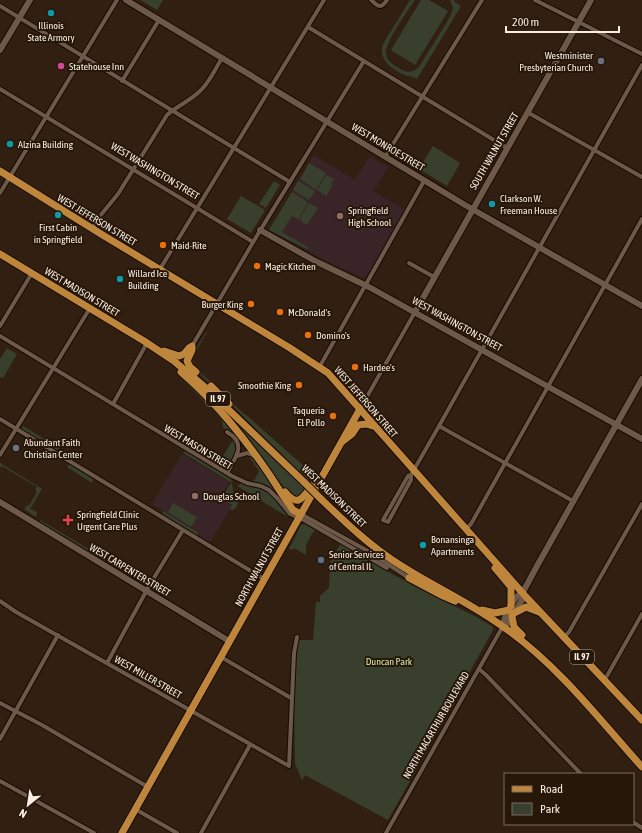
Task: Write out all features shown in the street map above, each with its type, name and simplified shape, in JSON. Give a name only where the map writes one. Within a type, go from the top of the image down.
[{"type":"main road","name":"IL 97","points":[[0,171],[10,177]]},
{"type":"main road","name":"WEST JEFFERSON STREET","points":[[10,177],[92,229],[320,366],[331,376],[376,427],[412,473],[466,529],[542,614],[642,720]]},
{"type":"main road","name":"WEST MADISON STREET","points":[[0,254],[147,343],[192,374],[321,499],[378,550],[503,626],[542,658],[642,767]]},
{"type":"main road","points":[[156,349],[179,356],[184,354],[192,346]]},
{"type":"main road","points":[[192,346],[192,350],[187,359],[190,367],[224,399],[275,454]]},
{"type":"main road","points":[[156,349],[161,356],[196,384],[233,425],[269,474],[290,498],[296,501],[302,499],[312,486],[320,479]]},
{"type":"main road","name":"NORTH WALNUT STREET","points":[[122,833],[360,409]]},
{"type":"main road","points":[[341,442],[352,434],[358,425],[366,424],[376,427]]},
{"type":"main road","points":[[269,474],[293,510],[300,516]]},
{"type":"main road","points":[[488,554],[490,562],[511,587],[514,627],[530,642],[542,658]]},
{"type":"main road","points":[[409,578],[441,595],[477,609],[495,613],[512,612],[526,608],[542,614]]},
{"type":"street","points":[[0,50],[30,0]]},
{"type":"street","points":[[0,193],[117,0]]},
{"type":"street","name":"WEST MONROE STREET","points":[[126,0],[424,181],[642,306]]},
{"type":"street","points":[[160,269],[324,0]]},
{"type":"street","points":[[371,0],[376,5],[380,6],[387,0]]},
{"type":"street","points":[[385,157],[482,0]]},
{"type":"street","points":[[535,0],[642,54]]},
{"type":"street","name":"SOUTH WALNUT STREET","points":[[415,312],[591,0]]},
{"type":"street","points":[[0,6],[290,182]]},
{"type":"street","points":[[122,81],[159,20]]},
{"type":"street","points":[[308,27],[507,148]]},
{"type":"street","points":[[92,229],[100,216],[118,194],[164,119],[172,111],[203,88],[222,58]]},
{"type":"street","points":[[192,346],[260,230],[364,61]]},
{"type":"street","points":[[412,473],[411,480],[388,522],[383,520],[439,426],[642,65]]},
{"type":"street","name":"WEST WASHINGTON STREET","points":[[0,89],[253,242]]},
{"type":"street","points":[[527,112],[642,176]]},
{"type":"street","points":[[320,366],[424,181]]},
{"type":"street","points":[[466,529],[471,524],[642,219]]},
{"type":"street","name":"WEST WASHINGTON STREET","points":[[260,230],[315,261],[365,285],[415,312],[642,439]]},
{"type":"street","points":[[409,263],[434,277]]},
{"type":"street","points":[[0,326],[32,273]]},
{"type":"street","points":[[0,455],[90,308]]},
{"type":"street","name":"NORTH WALNUT STREET","points":[[360,409],[415,312]]},
{"type":"street","name":"WEST MASON STREET","points":[[0,336],[227,473],[246,483],[261,486],[269,490],[290,514],[300,516],[366,550],[409,578]]},
{"type":"street","points":[[112,404],[147,343]]},
{"type":"street","name":"NORTH MACARTHUR BOULEVARD","points":[[386,833],[503,626],[504,619],[512,612],[517,595],[523,592],[642,378]]},
{"type":"street","points":[[0,419],[264,579]]},
{"type":"street","points":[[439,426],[573,501]]},
{"type":"street","points":[[227,432],[237,440],[239,448],[237,456],[227,473]]},
{"type":"street","points":[[237,456],[247,453],[255,456]]},
{"type":"street","name":"WEST CARPENTER STREET","points":[[0,502],[229,641]]},
{"type":"street","points":[[564,637],[569,632],[642,504]]},
{"type":"street","name":"WEST MASON STREET","points":[[300,516],[388,568]]},
{"type":"street","points":[[107,663],[146,592],[183,530]]},
{"type":"street","name":"WEST MILLER STREET","points":[[0,601],[289,766],[291,739],[291,698]]},
{"type":"street","points":[[603,680],[607,676],[642,614]]},
{"type":"street","points":[[0,739],[58,635]]},
{"type":"street","points":[[221,657],[291,698],[294,653],[297,637]]},
{"type":"street","points":[[479,669],[580,773]]},
{"type":"street","points":[[0,703],[42,725],[148,787]]},
{"type":"street","points":[[201,833],[250,745]]},
{"type":"street","points":[[0,781],[94,833]]},
{"type":"street","points":[[135,809],[177,833]]},
{"type":"shaded area","points":[[314,155],[355,180],[370,156],[388,167],[373,191],[405,210],[370,271],[364,278],[326,261],[270,228]]},
{"type":"shaded area","points":[[182,454],[229,482],[220,498],[232,506],[210,542],[199,536],[200,533],[152,504]]},
{"type":"green space","points":[[140,0],[163,0],[157,10]]},
{"type":"green space","points":[[410,0],[415,0],[392,36],[386,50],[387,57],[393,64],[402,70],[407,71],[412,71],[419,67],[450,17],[453,8],[450,0],[454,0],[461,6],[417,79],[393,69],[386,62],[382,54],[383,44]]},
{"type":"green space","points":[[421,0],[429,0],[448,11],[415,65],[391,50]]},
{"type":"green space","points":[[433,146],[460,163],[447,186],[419,169]]},
{"type":"green space","points":[[309,163],[326,173],[316,190],[300,179]]},
{"type":"green space","points":[[326,175],[334,179],[331,184],[333,185],[326,196],[317,190]]},
{"type":"green space","points":[[274,181],[280,185],[266,208],[259,204]]},
{"type":"green space","points":[[298,181],[315,191],[309,200],[293,190]]},
{"type":"green space","points":[[292,192],[308,202],[300,216],[300,220],[292,216],[282,232],[309,248],[306,249],[269,230]]},
{"type":"green space","points":[[241,196],[265,210],[251,233],[227,219]]},
{"type":"green space","points":[[309,203],[318,208],[307,225],[301,221],[301,216]]},
{"type":"green space","points":[[206,332],[192,358],[194,367],[244,414],[314,475],[310,482],[191,366],[190,358]]},
{"type":"green space","points":[[7,348],[17,354],[3,378],[0,377],[0,359]]},
{"type":"green space","points":[[181,375],[201,393],[232,429],[231,433],[223,428],[222,421],[216,413],[180,377]]},
{"type":"green space","points":[[204,390],[306,489],[298,498],[289,494],[251,444]]},
{"type":"green space","points":[[23,426],[59,448],[57,451],[21,429]]},
{"type":"green space","points":[[233,440],[235,450],[228,466],[220,461]]},
{"type":"green space","points":[[185,451],[231,479],[232,483],[183,453]]},
{"type":"green space","points":[[249,456],[254,458],[278,492],[276,493],[268,487],[250,481],[254,481],[259,471]]},
{"type":"green space","points":[[0,463],[42,489],[30,509],[37,512],[36,517],[24,509],[27,505],[29,506],[37,492],[35,490],[37,487],[2,466],[0,468]]},
{"type":"green space","points":[[69,464],[93,479],[92,483],[67,467]]},
{"type":"green space","points":[[231,483],[238,503],[236,508],[232,510],[230,509],[232,505],[221,499]]},
{"type":"green space","points":[[241,483],[264,490],[278,503],[288,517],[237,486]]},
{"type":"green space","points":[[173,503],[197,517],[191,527],[168,512]]},
{"type":"green space","points":[[163,511],[199,533],[197,536],[162,515]]},
{"type":"green space","points":[[40,520],[92,551],[90,553],[41,523]]},
{"type":"green space","points":[[304,524],[315,530],[306,545],[306,555],[294,548],[292,550],[289,549],[300,528],[288,548],[301,525]]},
{"type":"green space","name":"Duncan Park","points":[[341,543],[390,573],[475,616],[493,627],[493,630],[457,698],[388,820],[305,775],[302,780],[295,764],[294,703],[297,644],[299,640],[313,640],[316,602],[320,602],[320,596],[329,588],[330,562]]},
{"type":"place","name":"Illinois State Armory","points":[[51,13]]},
{"type":"place","name":"Westminister Presbyterian Church","points":[[601,61]]},
{"type":"place","name":"Statehouse Inn","points":[[61,66]]},
{"type":"place","name":"Alzina Building","points":[[10,144]]},
{"type":"place","name":"Clarkson W. Freeman House","points":[[492,204]]},
{"type":"place","name":"First Cabin in Springfield","points":[[58,215]]},
{"type":"place","name":"Springfield High School","points":[[340,216]]},
{"type":"place","name":"Maid-Rite","points":[[163,245]]},
{"type":"place","name":"Magic Kitchen","points":[[257,266]]},
{"type":"place","name":"Willard Ice Building","points":[[120,279]]},
{"type":"place","name":"Burger King","points":[[251,304]]},
{"type":"place","name":"McDonald's","points":[[280,312]]},
{"type":"place","name":"Domino's","points":[[308,335]]},
{"type":"place","name":"Hardee's","points":[[355,367]]},
{"type":"place","name":"Smoothie King","points":[[299,385]]},
{"type":"place","name":"Taqueria El Pollo","points":[[333,416]]},
{"type":"place","name":"Abundant Faith Christian Center","points":[[16,448]]},
{"type":"place","name":"Douglas School","points":[[195,496]]},
{"type":"place","name":"Springfield Clinic Urgent Care Plus","points":[[68,520]]},
{"type":"place","name":"Bonansinga Apartments","points":[[423,545]]},
{"type":"place","name":"Senior Services of Central IL","points":[[321,560]]}]
